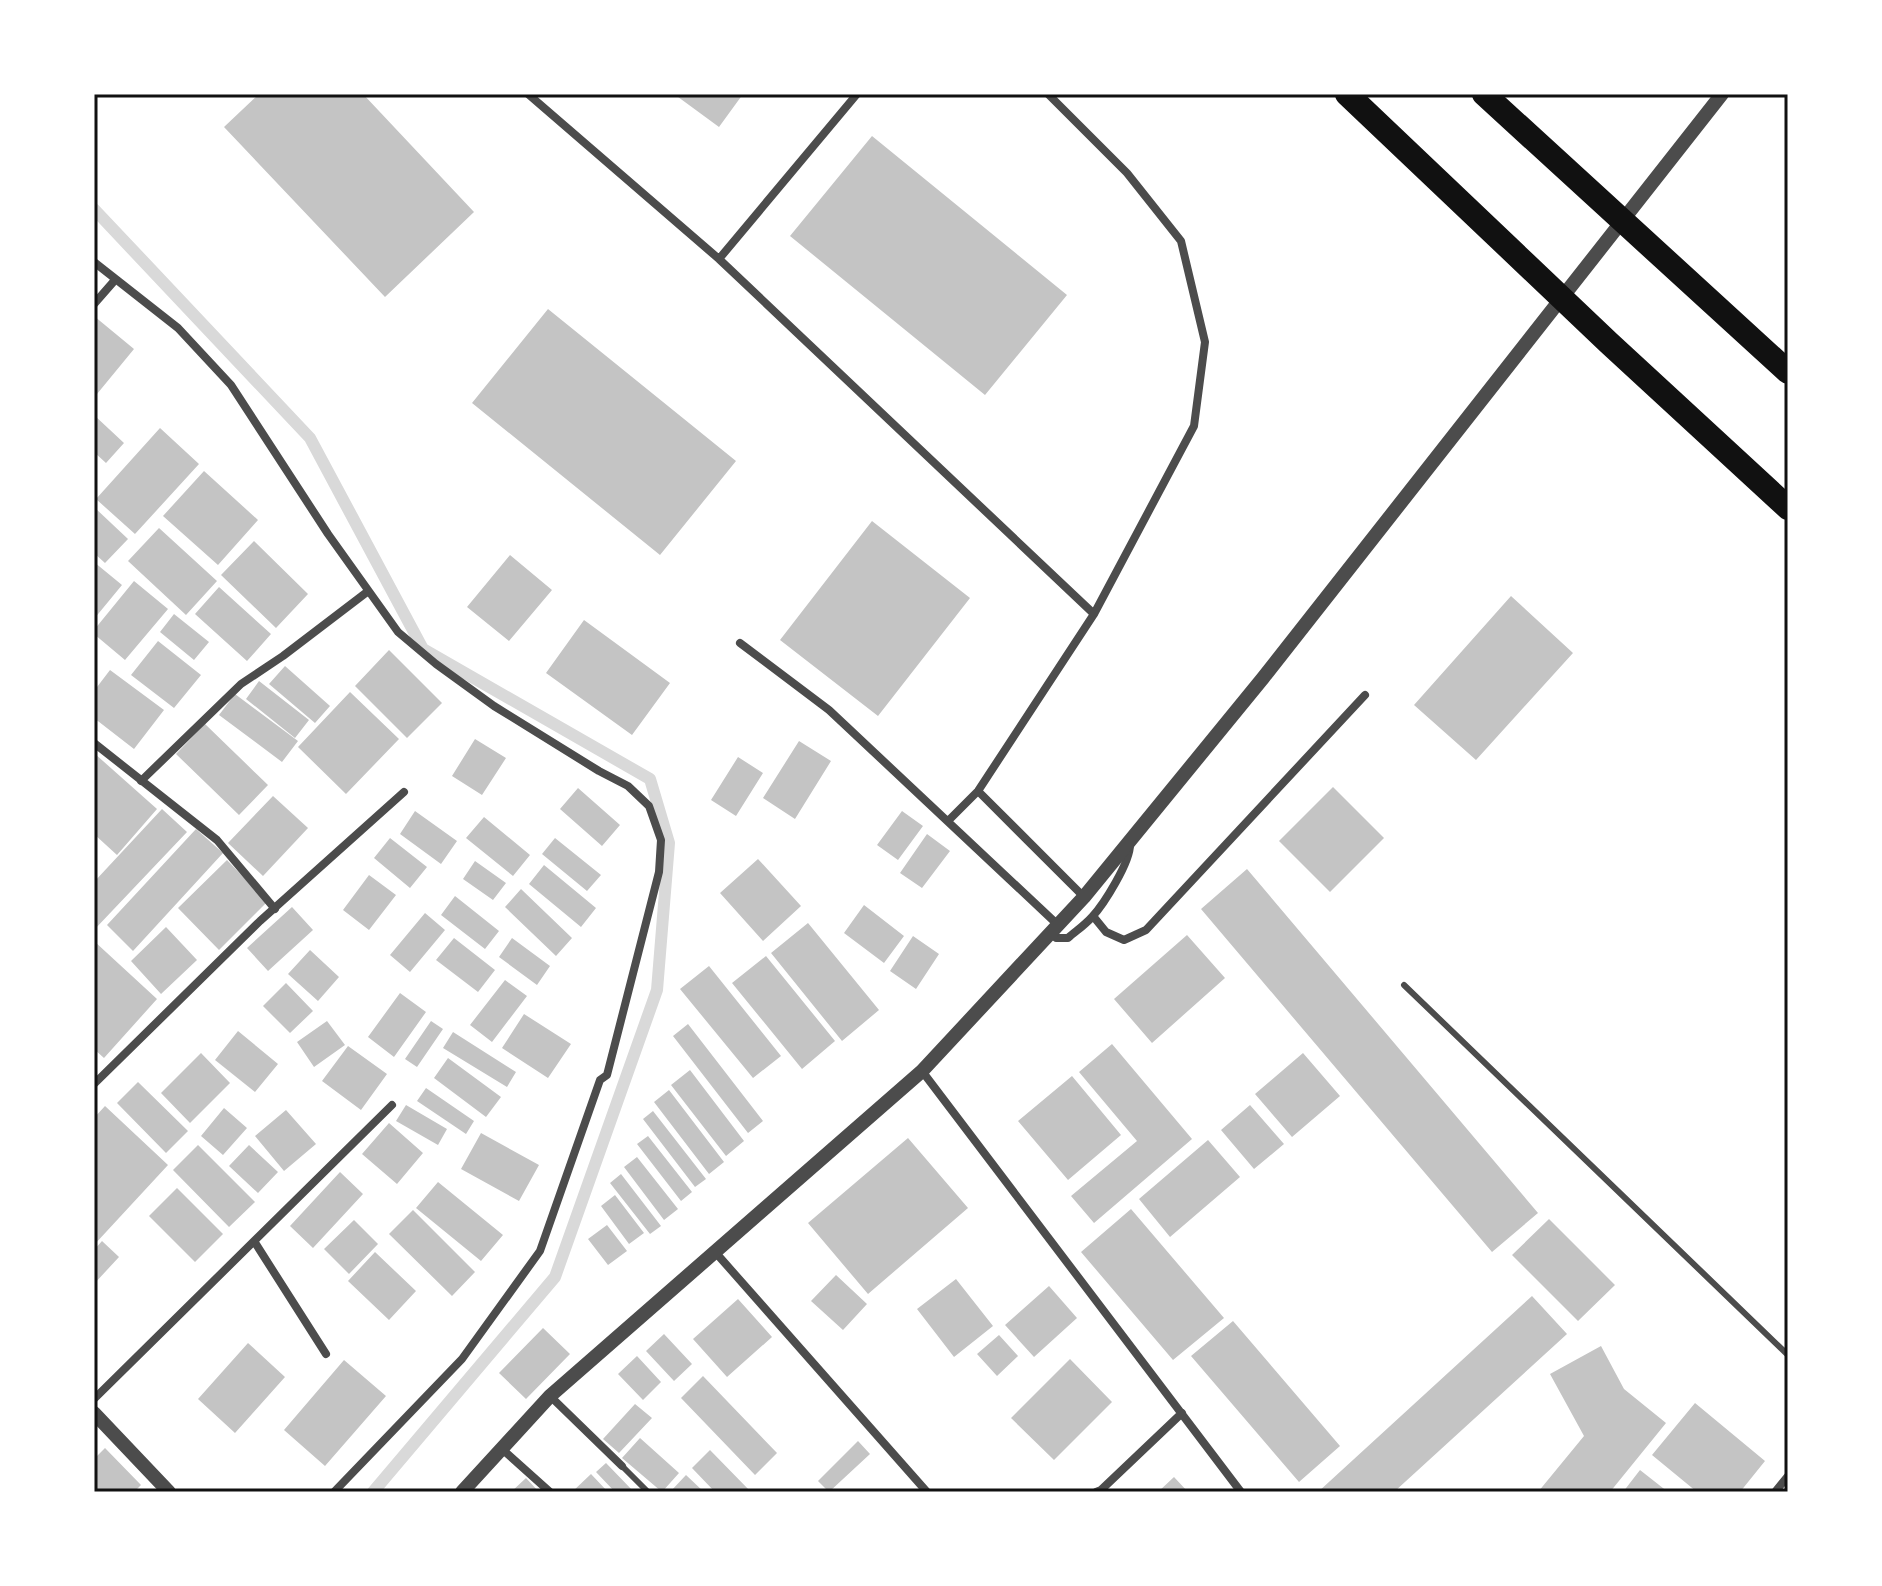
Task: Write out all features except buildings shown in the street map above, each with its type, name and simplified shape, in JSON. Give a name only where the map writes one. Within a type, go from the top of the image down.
[{"type":"highway","points":[[1347,94],[1788,508]]},
{"type":"highway","points":[[1484,94],[1788,372]]},
{"type":"street","points":[[528,94],[719,259],[1094,614]]},
{"type":"street","points":[[719,259],[857,94]]},
{"type":"street","points":[[949,820],[978,791],[1094,614],[1194,426],[1205,342],[1181,241],[1127,173],[1048,94]]},
{"type":"street","points":[[462,1492],[550,1396],[922,1071],[1084,897],[1722,94]]},
{"type":"street","points":[[94,262],[178,328],[231,385],[367,592],[398,632],[494,706],[628,786],[649,806],[661,840],[659,872],[607,1075],[600,1080],[540,1251],[462,1359],[334,1492]]},
{"type":"street","points":[[94,304],[115,280]]},
{"type":"street","points":[[141,781],[241,684],[367,592]]},
{"type":"street","points":[[740,643],[829,710],[949,820],[1054,929],[1056,938],[1068,938],[1093,916],[1131,851],[1130,842]]},
{"type":"street","points":[[1093,916],[1106,932],[1124,940],[1146,930],[1365,695]]},
{"type":"street","points":[[94,743],[217,840],[275,909]]},
{"type":"street","points":[[978,791],[1084,897]]},
{"type":"street","points":[[94,1084],[275,909],[404,792]]},
{"type":"street","points":[[922,1071],[1241,1492]]},
{"type":"street","points":[[94,1399],[392,1105]]},
{"type":"street","points":[[254,1241],[326,1354]]},
{"type":"street","points":[[716,1253],[927,1492]]},
{"type":"street","points":[[550,1396],[622,1466]]},
{"type":"street","points":[[94,1413],[169,1492]]},
{"type":"street","points":[[1096,1492],[1182,1413]]},
{"type":"street","points":[[501,1448],[550,1492]]},
{"type":"street","points":[[1775,1492],[1788,1476]]},
{"type":"lane","points":[[1404,985],[1788,1355]]},
{"type":"lane","points":[[622,1466],[648,1492]]},
{"type":"waterway","points":[[94,209],[310,438],[423,649],[650,779],[669,843],[657,990],[555,1277],[373,1492]]}]
